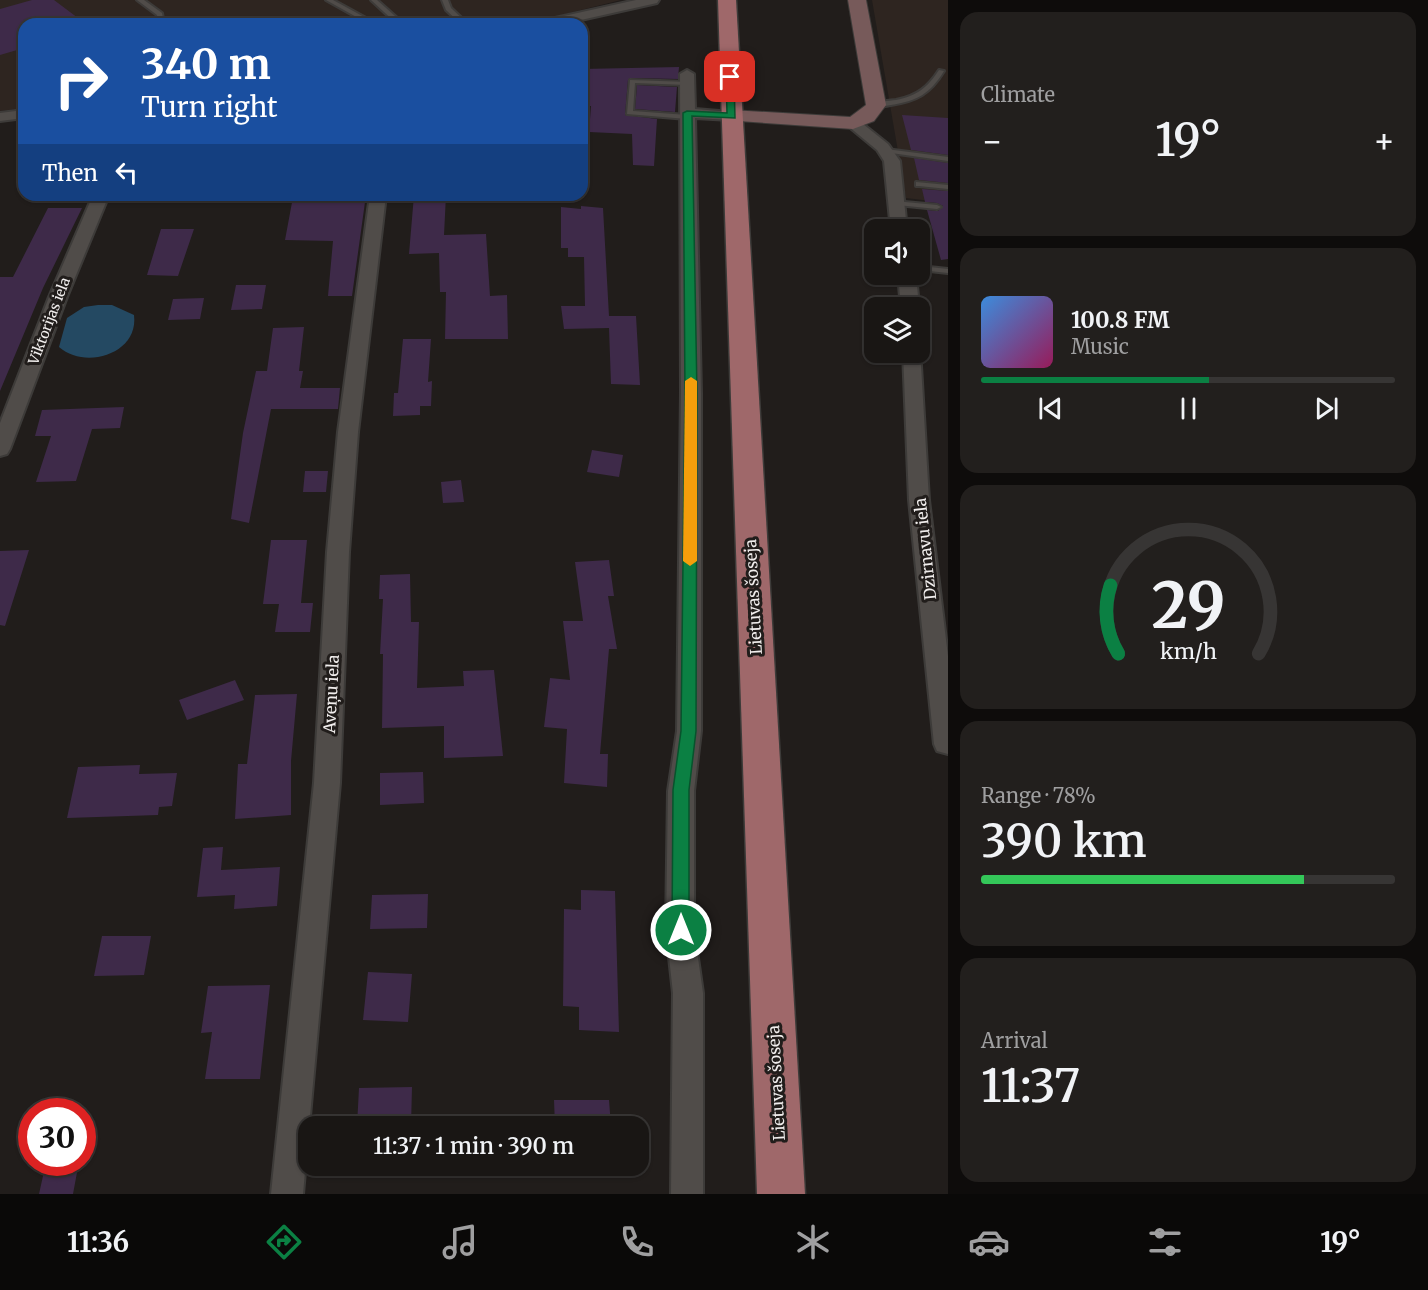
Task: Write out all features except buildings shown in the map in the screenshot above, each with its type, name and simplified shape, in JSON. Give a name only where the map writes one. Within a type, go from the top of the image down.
[{"type":"main road","name":"Lietuvas šoseja","points":[[727,0],[781,1194]]},
{"type":"street","points":[[568,18],[627,2],[652,0]]},
{"type":"street","points":[[687,115],[853,123],[865,118],[876,105],[856,0]]},
{"type":"street","points":[[687,79],[691,393],[689,719],[681,790],[681,930],[688,993],[687,1194]]},
{"type":"street","points":[[0,117],[18,115]]},
{"type":"street","points":[[853,123],[886,151],[892,161],[898,219]]},
{"type":"street","name":"Viktorijas iela","points":[[0,449],[58,297],[98,201]]},
{"type":"street","name":"Aveņu iela","points":[[287,1194],[327,783],[338,552],[348,432],[377,201]]},
{"type":"street","name":"Dzirnavu iela","points":[[913,363],[920,500],[946,744]]},
{"type":"lane","points":[[141,0],[160,14],[160,18]]},
{"type":"lane","points":[[329,0],[363,18]]},
{"type":"lane","points":[[374,0],[394,18]]},
{"type":"lane","points":[[445,0],[448,9],[458,18]]},
{"type":"lane","points":[[876,105],[915,98],[933,86],[941,71]]},
{"type":"lane","points":[[687,79],[632,81],[629,113],[687,115]]},
{"type":"lane","points":[[886,151],[948,159]]},
{"type":"lane","points":[[919,184],[948,188]]},
{"type":"lane","points":[[897,203],[937,207]]},
{"type":"lane","points":[[930,269],[948,271]]},
{"type":"shaded area","points":[[0,0],[621,0],[549,18],[18,18],[18,109],[0,111]]},
{"type":"shaded area","points":[[872,0],[948,0],[948,203],[906,198]]},
{"type":"water","points":[[112,305],[134,315],[133,329],[128,340],[108,354],[95,357],[70,354],[59,347],[67,318],[84,307]]},
{"type":"slow traffic","points":[[690,561],[691,381]]},
{"type":"route","points":[[681,930],[681,790],[689,731],[691,393],[687,113],[732,116],[730,77]]}]
